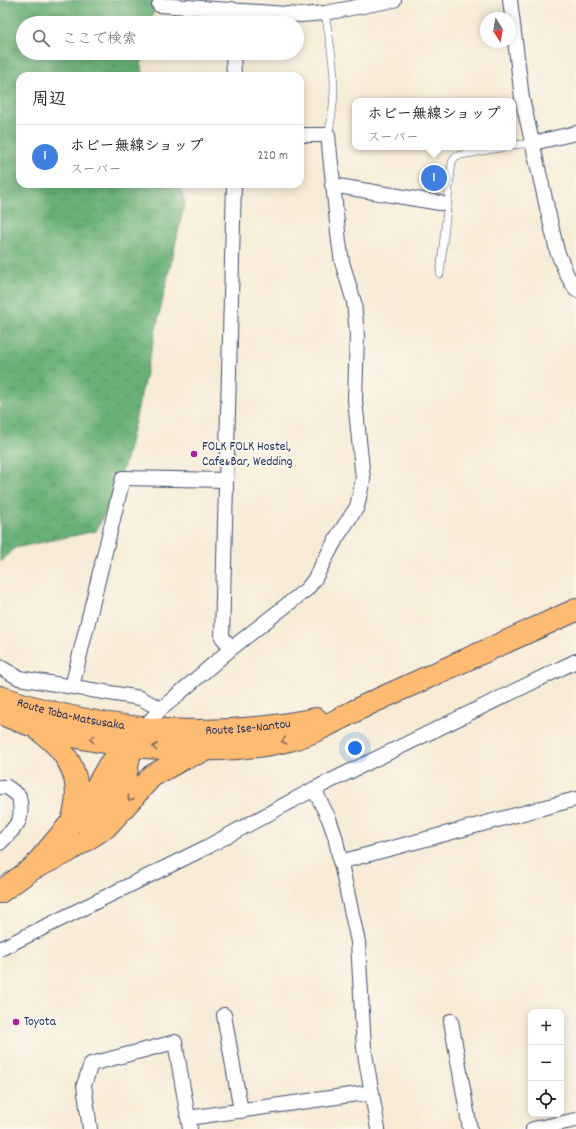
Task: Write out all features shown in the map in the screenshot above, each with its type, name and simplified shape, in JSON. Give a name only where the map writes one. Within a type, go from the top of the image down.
[{"type":"main road","name":"Route Ise-Nantou","points":[[137,737],[169,748],[209,750],[248,747],[289,740],[332,725],[371,703],[576,610]]},
{"type":"main road","name":"Route Toba-Matsusaka","points":[[0,697],[137,737]]},
{"type":"main road","name":"Route Ise-Nantou","points":[[137,737],[173,732],[212,732],[278,726],[328,716],[371,703]]},
{"type":"main road","name":"Route Toba-Matsusaka","points":[[0,713],[33,726],[64,735],[137,737]]},
{"type":"main road","points":[[33,726],[60,748],[73,768],[77,794],[75,809],[70,826]]},
{"type":"main road","points":[[32,869],[70,826],[87,804],[109,765],[137,737]]},
{"type":"main road","points":[[0,892],[79,836],[100,816],[126,773],[137,737]]},
{"type":"main road","points":[[32,869],[67,852],[106,827],[152,776],[184,758],[209,750]]},
{"type":"street","points":[[159,5],[232,16],[257,6],[300,15],[325,14],[394,0]]},
{"type":"street","points":[[510,0],[522,98],[557,251],[567,275],[576,290]]},
{"type":"street","points":[[233,60],[234,72]]},
{"type":"street","points":[[533,143],[576,133]]},
{"type":"street","points":[[137,737],[161,709],[232,648],[307,589],[314,580],[337,537],[357,507],[363,479],[355,400],[357,336],[354,302],[342,262],[332,185],[328,136],[304,135]]},
{"type":"street","points":[[332,185],[440,203]]},
{"type":"street","points":[[232,648],[222,638],[234,188]]},
{"type":"street","points":[[72,687],[123,478],[226,480]]},
{"type":"street","points":[[0,949],[205,848],[314,789],[576,661]]},
{"type":"street","points":[[0,667],[19,678],[140,698],[161,709]]},
{"type":"street","points":[[0,787],[7,787],[20,796],[22,813],[16,825],[0,843]]},
{"type":"street","points":[[314,789],[329,819],[335,836],[358,942],[364,1048],[378,1129]]},
{"type":"street","points":[[340,862],[576,799]]},
{"type":"street","points":[[224,1015],[241,1111]]},
{"type":"street","points":[[451,1021],[470,1129]]},
{"type":"street","points":[[90,1129],[84,1085],[91,1064],[174,1042],[189,1123],[241,1111],[372,1092]]},
{"type":"street","points":[[533,1129],[576,1120]]},
{"type":"lane","points":[[325,14],[333,54],[334,92],[334,112],[328,136]]},
{"type":"lane","points":[[516,146],[533,143]]},
{"type":"lane","points":[[440,274],[452,162],[456,156],[489,150]]},
{"type":"green space","points":[[0,0],[156,0],[153,16],[16,16],[16,60],[142,60],[141,66],[143,72],[16,72],[16,188],[180,188],[185,202],[127,456],[116,490],[96,531],[15,548],[0,562]]},
{"type":"place","name":"ホビー無線ショップ","points":[[434,178]]},
{"type":"place","name":"FOLK FOLK Hostel, Cafe&Bar, Wedding","points":[[194,454]]},
{"type":"place","name":"Toyota","points":[[16,1022]]}]
